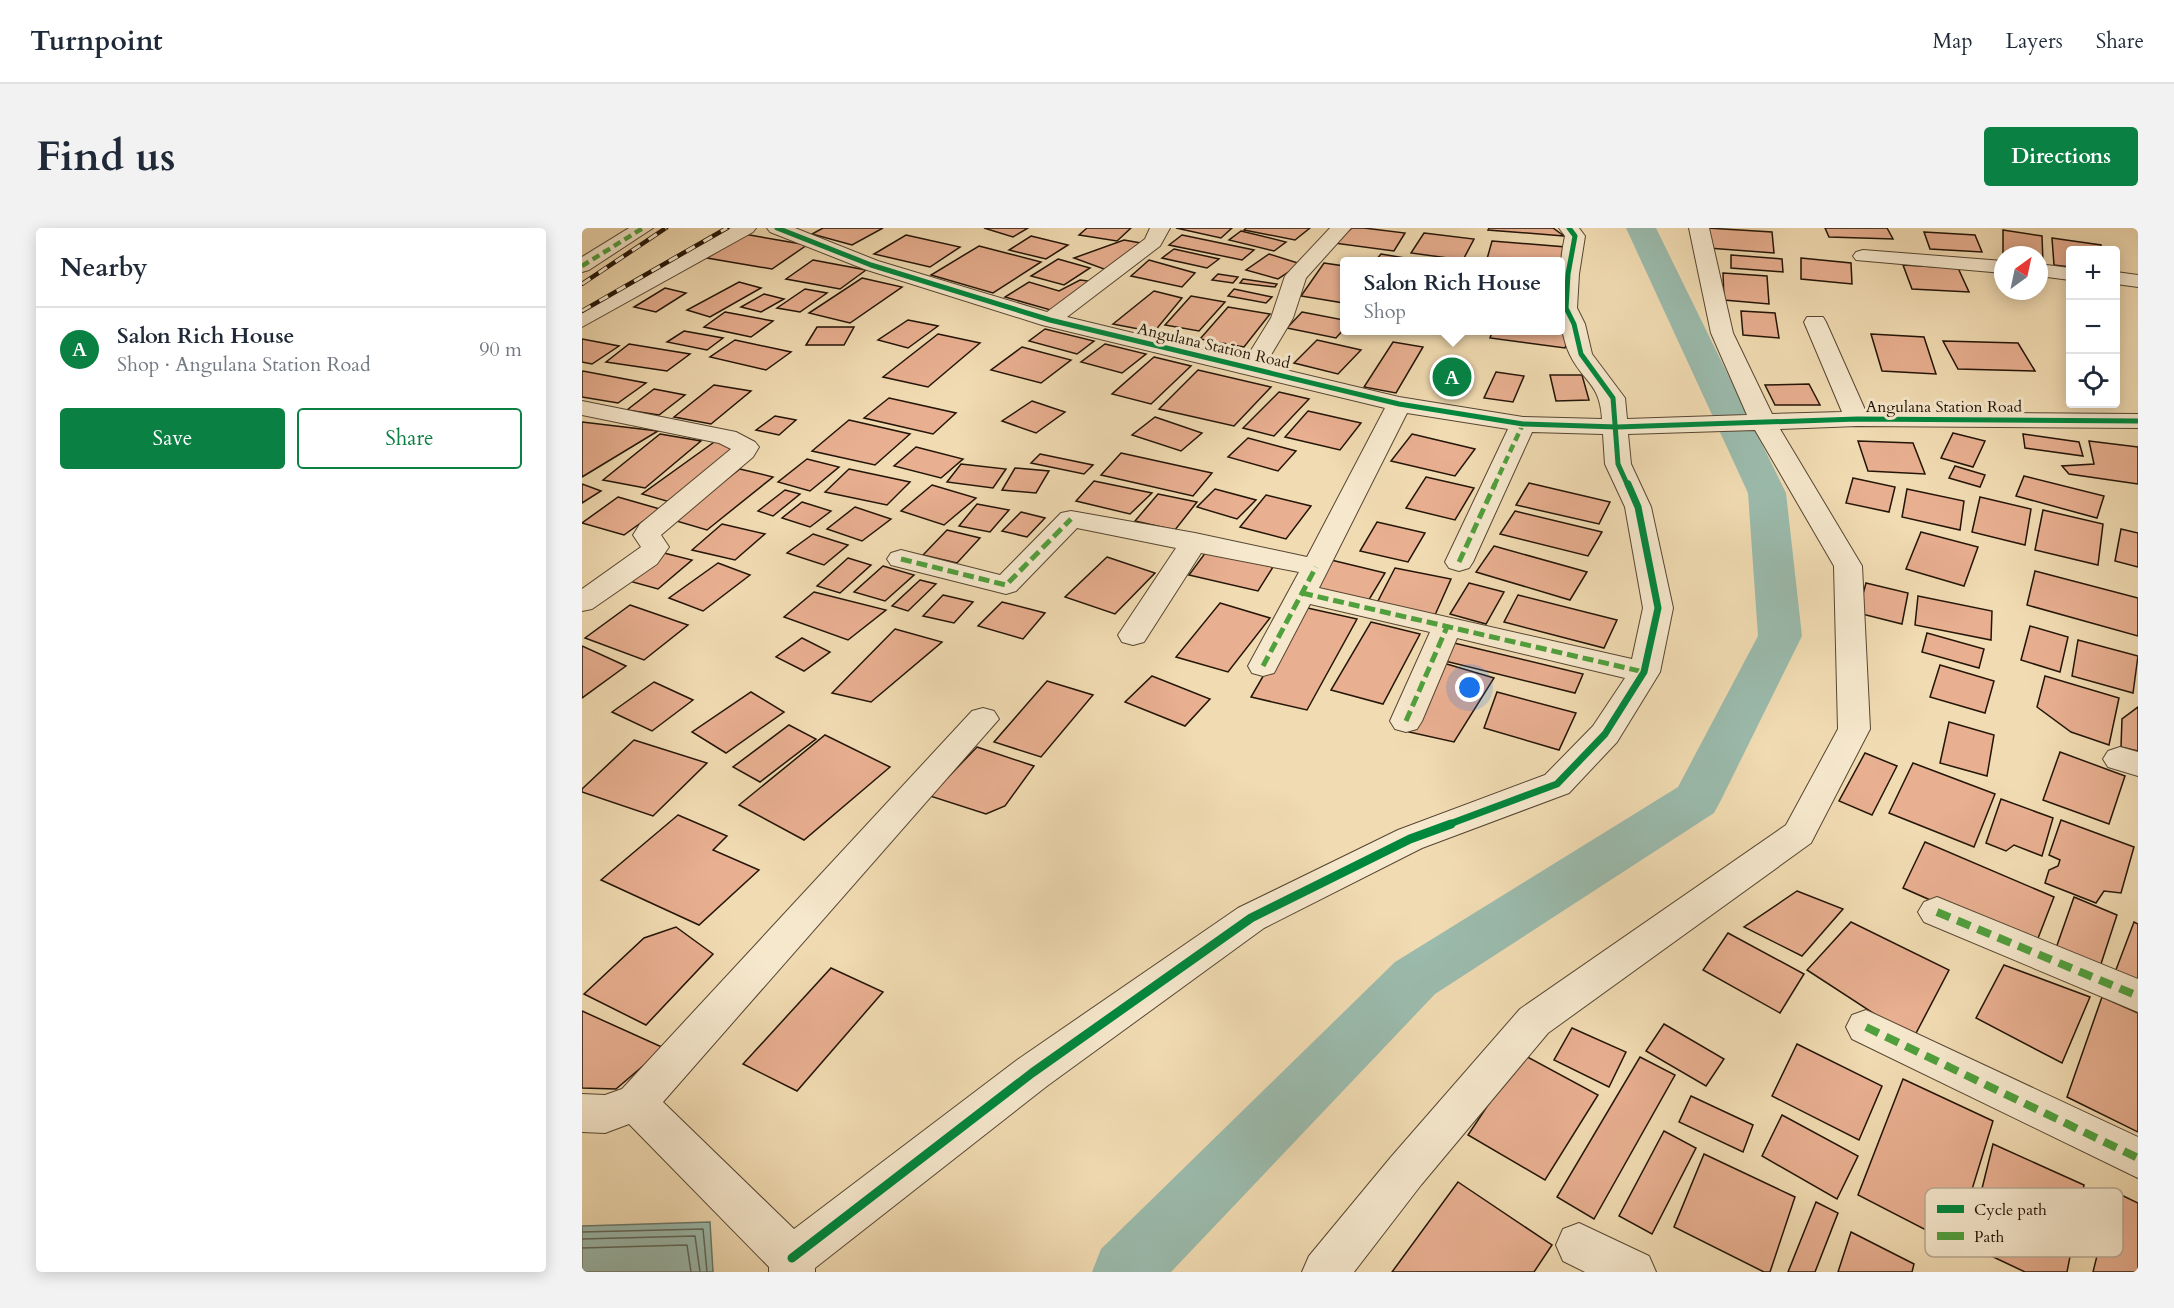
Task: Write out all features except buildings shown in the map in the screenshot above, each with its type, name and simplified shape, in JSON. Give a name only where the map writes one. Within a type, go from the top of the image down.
[{"type":"street","points":[[582,266],[643,228]]},
{"type":"street","points":[[582,320],[746,228]]},
{"type":"street","name":"Angulana Station Road","points":[[777,228],[871,265],[1050,320],[1399,404],[1523,424],[1617,427],[1857,419],[2138,421]]},
{"type":"street","points":[[1050,320],[1153,242],[1160,228]]},
{"type":"street","points":[[1252,367],[1282,318],[1296,276],[1341,228]]},
{"type":"street","points":[[636,1103],[792,1265],[1032,1073],[1251,918],[1410,839],[1557,784],[1605,734],[1644,672],[1658,608],[1638,507],[1618,464],[1613,398],[1581,354],[1574,324],[1566,308],[1568,274],[1575,236],[1569,228]]},
{"type":"street","points":[[1324,1272],[1406,1171],[1534,1021],[1799,834],[1854,729],[1848,566],[1756,421],[1722,333],[1698,228]]},
{"type":"street","points":[[1863,256],[1994,266]]},
{"type":"street","points":[[2048,271],[2066,273]]},
{"type":"street","points":[[2120,278],[2138,280]]},
{"type":"street","points":[[1815,322],[1857,419]]},
{"type":"street","points":[[1263,666],[1399,404]]},
{"type":"street","points":[[582,408],[727,437],[746,447],[744,452],[650,530],[647,535],[655,547],[647,558],[582,602]]},
{"type":"street","points":[[1459,562],[1523,424]]},
{"type":"street","points":[[901,559],[1006,585],[1071,519],[1195,541],[1316,567]]},
{"type":"street","points":[[1133,635],[1195,541]]},
{"type":"street","points":[[1302,593],[1644,672]]},
{"type":"street","points":[[1406,721],[1447,627]]},
{"type":"street","points":[[582,1113],[605,1113],[636,1103],[983,719]]},
{"type":"street","points":[[1937,912],[2138,996]]},
{"type":"street","points":[[1866,1027],[2138,1158]]},
{"type":"street","points":[[1579,1245],[1633,1272]]},
{"type":"water","points":[[710,1222],[713,1272],[582,1272],[582,1226]]},
{"type":"waterway","points":[[1125,1272],[1415,978],[1696,800],[1780,636],[1767,493],[1641,228]]},
{"type":"railway","points":[[582,284],[666,228]]},
{"type":"railway","points":[[582,311],[727,228]]},
{"type":"marked path","points":[[582,266],[643,228]]},
{"type":"marked path","points":[[1459,562],[1523,424]]},
{"type":"marked path","points":[[901,559],[1006,585],[1071,519]]},
{"type":"marked path","points":[[1263,666],[1316,567]]},
{"type":"marked path","points":[[1302,593],[1644,672]]},
{"type":"marked path","points":[[1406,721],[1447,627]]},
{"type":"marked path","points":[[1937,912],[2138,996]]},
{"type":"marked path","points":[[1866,1027],[2138,1158]]},
{"type":"cycle path","points":[[777,228],[871,265],[1050,320],[1399,404],[1523,424],[1617,427],[1857,419],[2138,421]]},
{"type":"cycle path","points":[[792,1258],[1032,1073],[1251,918],[1410,839],[1557,784],[1605,734],[1644,672],[1658,608],[1638,507],[1618,464],[1613,398],[1581,354],[1574,324],[1566,308],[1568,274],[1575,236],[1569,228]]},
{"type":"place","name":"Salon Rich House","points":[[1452,377]]}]
